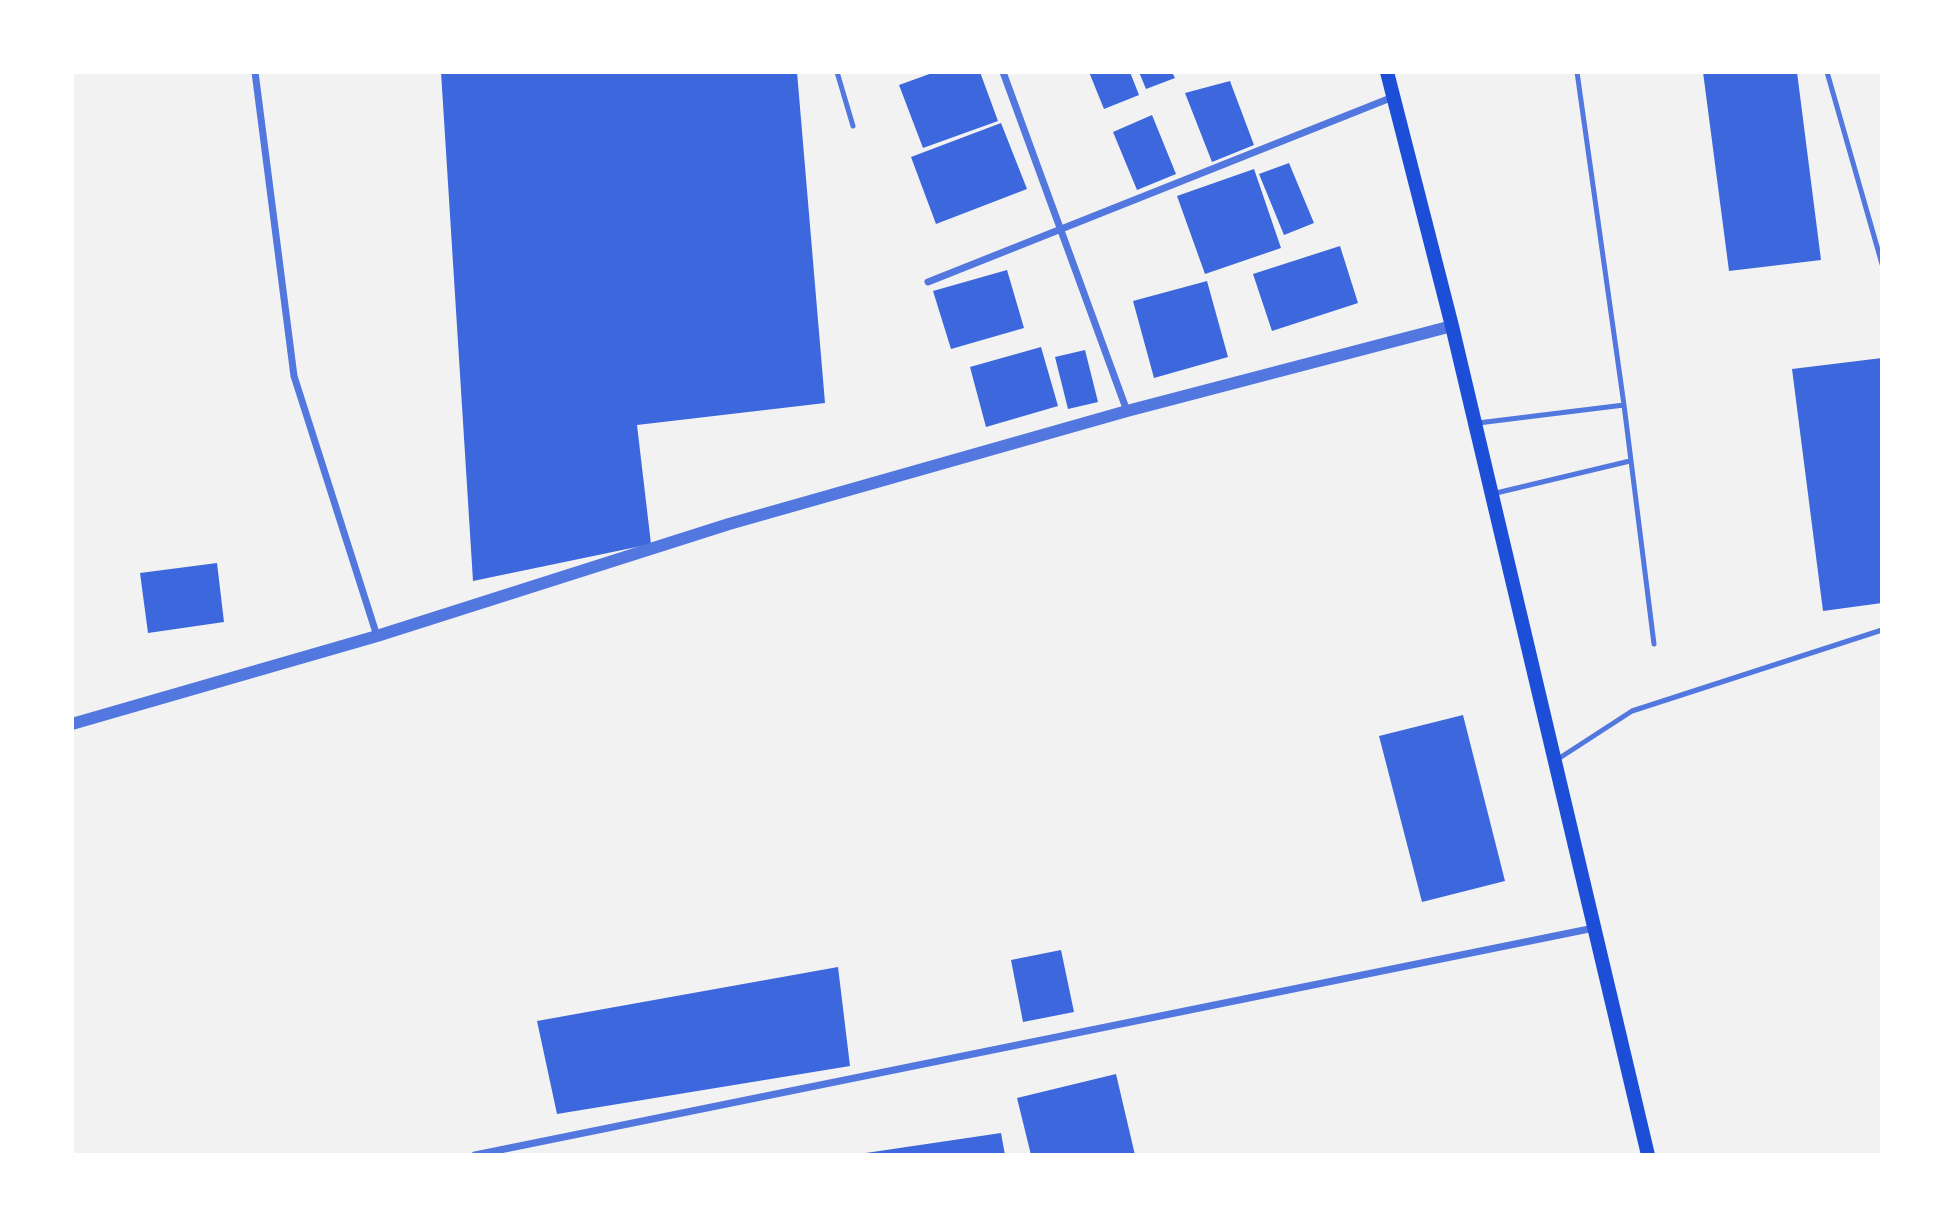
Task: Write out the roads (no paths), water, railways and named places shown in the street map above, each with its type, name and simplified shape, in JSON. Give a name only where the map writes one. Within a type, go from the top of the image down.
[{"type":"main road","points":[[1387,72],[1452,326],[1648,1155]]},
{"type":"street","points":[[255,72],[294,376],[377,636]]},
{"type":"street","points":[[1003,72],[1126,411]]},
{"type":"street","points":[[928,282],[1393,96]]},
{"type":"street","points":[[72,724],[377,636],[729,524],[1126,411],[1452,326]]},
{"type":"street","points":[[475,1155],[1594,928]]},
{"type":"lane","points":[[837,72],[853,126]]},
{"type":"lane","points":[[1577,72],[1624,405],[1654,644]]},
{"type":"lane","points":[[1827,72],[1882,264]]},
{"type":"lane","points":[[1475,423],[1624,405]]},
{"type":"lane","points":[[1492,495],[1630,461]]},
{"type":"lane","points":[[1555,761],[1632,711],[1882,630]]}]
